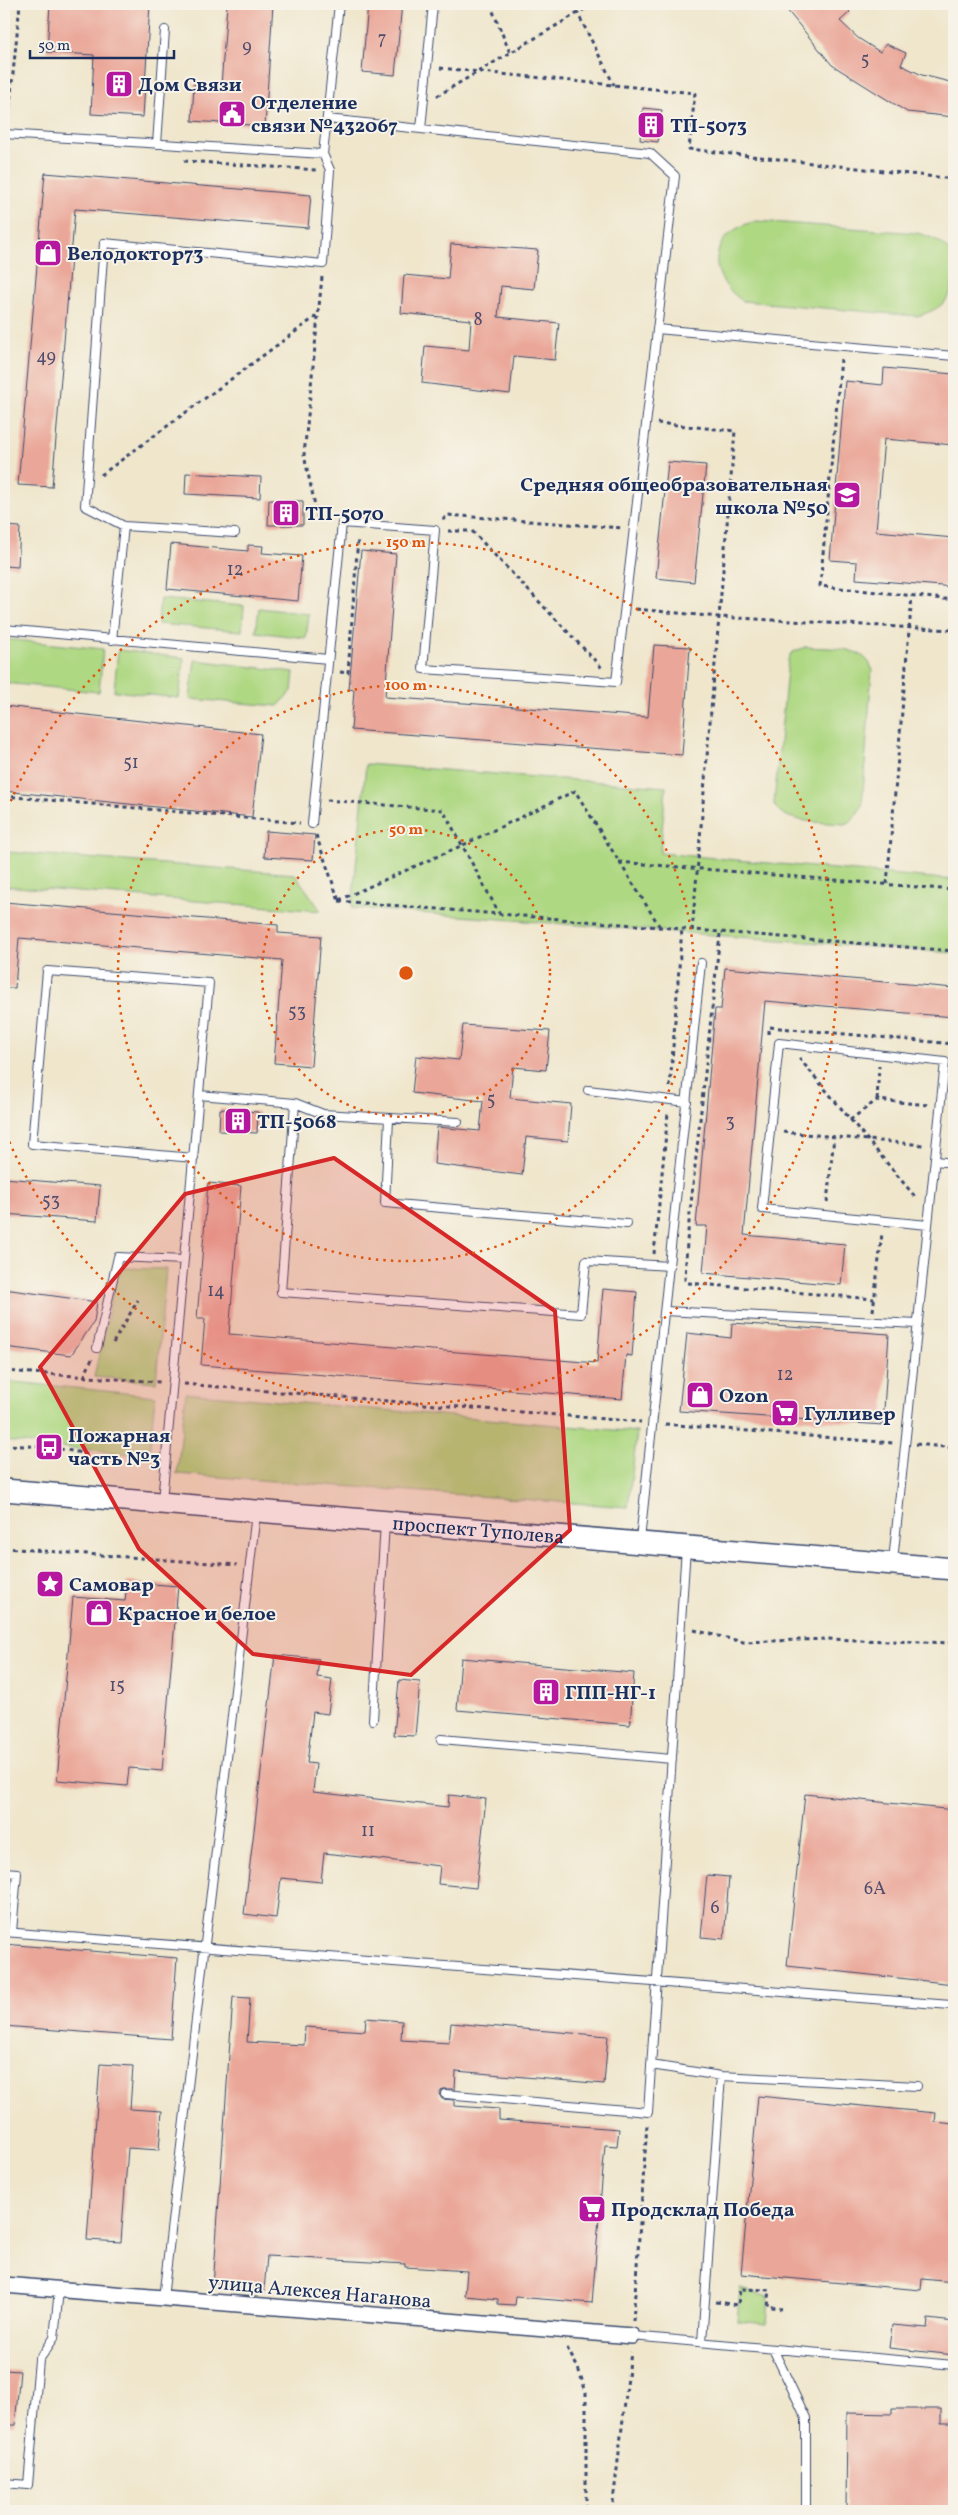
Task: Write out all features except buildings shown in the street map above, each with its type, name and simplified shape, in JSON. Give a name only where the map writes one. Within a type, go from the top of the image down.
[{"type":"main road","name":"проспект Туполева","points":[[4,1490],[954,1569]]},
{"type":"street","name":"улица Алексея Наганова","points":[[4,2285],[632,2336]]},
{"type":"lane","points":[[234,533],[124,526],[85,506],[104,243],[323,264],[330,170],[323,154],[339,4]]},
{"type":"lane","points":[[421,128],[433,4]]},
{"type":"lane","points":[[156,144],[165,30]]},
{"type":"lane","points":[[312,824],[342,523],[435,530],[423,669],[616,682],[675,176],[650,153],[327,119]]},
{"type":"lane","points":[[6,134],[323,154]]},
{"type":"lane","points":[[658,329],[954,356]]},
{"type":"lane","points":[[112,640],[124,526]]},
{"type":"lane","points":[[4,629],[328,659]]},
{"type":"lane","points":[[640,1542],[701,964]]},
{"type":"lane","points":[[161,1503],[194,1158],[209,983],[47,971],[32,1144],[194,1158]]},
{"type":"lane","points":[[892,1564],[918,1324],[928,1226],[934,1161],[940,1106],[944,1062],[779,1043],[762,1209],[928,1226]]},
{"type":"lane","points":[[588,1090],[687,1102]]},
{"type":"lane","points":[[199,1094],[295,1103],[324,1114],[458,1122]]},
{"type":"lane","points":[[295,1103],[281,1292],[582,1314],[586,1261],[670,1266]]},
{"type":"lane","points":[[389,1119],[385,1203],[626,1224]]},
{"type":"lane","points":[[934,1161],[954,1163]]},
{"type":"lane","points":[[97,1348],[118,1257],[184,1260]]},
{"type":"lane","points":[[665,1311],[918,1324]]},
{"type":"lane","points":[[163,2298],[256,1510]]},
{"type":"lane","points":[[373,1720],[385,1521]]},
{"type":"lane","points":[[445,2094],[648,2112],[686,1546]]},
{"type":"lane","points":[[441,1739],[672,1759]]},
{"type":"lane","points":[[4,1872],[17,1873],[12,1932]]},
{"type":"lane","points":[[4,1932],[205,1946],[657,1984],[951,2005]]},
{"type":"lane","points":[[652,2065],[722,2076],[917,2086]]},
{"type":"lane","points":[[702,2342],[722,2076]]},
{"type":"lane","points":[[4,2483],[28,2485],[39,2360],[54,2338],[58,2290]]},
{"type":"lane","points":[[632,2336],[954,2365]]},
{"type":"lane","points":[[773,2349],[806,2418],[806,2511]]},
{"type":"path","points":[[4,173],[6,134],[20,4]]},
{"type":"path","points":[[490,4],[510,52]]},
{"type":"path","points":[[573,4],[615,86]]},
{"type":"path","points":[[424,104],[593,4]]},
{"type":"path","points":[[437,68],[695,94],[689,149],[954,179]]},
{"type":"path","points":[[323,264],[304,455],[318,519],[342,523]]},
{"type":"path","points":[[86,485],[318,315]]},
{"type":"path","points":[[843,346],[820,586],[954,600]]},
{"type":"path","points":[[646,422],[735,431],[692,930]]},
{"type":"path","points":[[435,530],[447,516],[634,529]]},
{"type":"path","points":[[435,530],[472,531],[616,682]]},
{"type":"path","points":[[887,884],[912,596]]},
{"type":"path","points":[[625,608],[719,616],[954,630]]},
{"type":"path","points":[[339,900],[463,845],[574,791],[660,927]]},
{"type":"path","points":[[4,796],[312,824],[339,900]]},
{"type":"path","points":[[314,799],[443,810],[500,914]]},
{"type":"path","points":[[619,862],[954,890]]},
{"type":"path","points":[[339,900],[660,927],[720,934],[954,951]]},
{"type":"path","points":[[720,934],[687,1241],[685,1280],[688,1283],[874,1299]]},
{"type":"path","points":[[768,1036],[769,1027]]},
{"type":"path","points":[[769,1027],[787,1044],[929,1213]]},
{"type":"path","points":[[769,1027],[954,1044]]},
{"type":"path","points":[[850,1120],[877,1100],[940,1106]]},
{"type":"path","points":[[770,1131],[936,1146]]},
{"type":"path","points":[[825,1215],[834,1137]]},
{"type":"path","points":[[871,1321],[882,1230],[873,1230]]},
{"type":"path","points":[[4,1371],[172,1383],[954,1448]]},
{"type":"path","points":[[4,1389],[8,1395]]},
{"type":"path","points":[[4,1445],[49,1447],[88,1454]]},
{"type":"path","points":[[4,1548],[250,1566]]},
{"type":"path","points":[[681,1627],[743,1642],[828,1640],[954,1643]]},
{"type":"path","points":[[612,2511],[632,2336],[648,2112]]},
{"type":"path","points":[[705,2301],[738,2305],[740,2289],[770,2290],[768,2306],[782,2309]]},
{"type":"path","points":[[559,2330],[578,2368],[586,2392],[586,2511]]},
{"type":"highlighted area","points":[[334,1158],[555,1311],[570,1530],[411,1675],[253,1654],[139,1549],[40,1367],[185,1194]]},
{"type":"green space","points":[[757,221],[917,233],[926,236],[940,242],[949,251],[952,258],[954,275],[951,291],[944,303],[932,311],[917,316],[743,301],[730,291],[722,279],[717,267],[717,255],[721,244],[729,234],[741,226]]},
{"type":"green space","points":[[160,599],[244,606],[242,631],[158,624]]},
{"type":"green space","points":[[259,608],[309,614],[306,638],[256,632]]},
{"type":"green space","points":[[4,639],[103,649],[99,692],[4,683]]},
{"type":"green space","points":[[805,647],[844,649],[861,655],[868,661],[872,669],[862,806],[852,821],[844,824],[795,819],[779,811],[774,804],[788,660],[791,653]]},
{"type":"green space","points":[[118,650],[184,658],[179,698],[114,691]]},
{"type":"green space","points":[[195,660],[294,672],[292,691],[278,706],[190,699]]},
{"type":"green space","points":[[366,764],[666,787],[660,853],[954,880],[954,953],[352,908]]},
{"type":"green space","points":[[7,852],[295,874],[321,911],[4,886]]},
{"type":"green space","points":[[118,1268],[166,1269],[156,1382],[94,1377]]},
{"type":"green space","points":[[4,1381],[155,1396],[149,1456],[4,1441]]},
{"type":"green space","points":[[186,1393],[637,1432],[628,1507],[177,1474]]},
{"type":"green space","points":[[740,2289],[769,2297],[767,2324],[737,2321]]},
{"type":"place","name":"Дом Связи","points":[[119,84]]},
{"type":"place","name":"Отделение связи №432067","points":[[232,114]]},
{"type":"place","name":"ТП-5073","points":[[651,125]]},
{"type":"place","name":"Велодоктор73","points":[[48,253]]},
{"type":"place","name":"Средняя общеобразовательная школа №50","points":[[847,495]]},
{"type":"place","name":"ТП-5070","points":[[286,513]]},
{"type":"place","name":"ТП-5068","points":[[238,1121]]},
{"type":"place","name":"Ozon","points":[[700,1395]]},
{"type":"place","name":"Гулливер","points":[[785,1413]]},
{"type":"place","name":"Пожарная часть №3","points":[[49,1447]]},
{"type":"place","name":"Самовар","points":[[50,1584]]},
{"type":"place","name":"Красное и белое","points":[[99,1613]]},
{"type":"place","name":"ГПП-НГ-1","points":[[546,1692]]},
{"type":"place","name":"Продсклад Победа","points":[[592,2209]]}]
